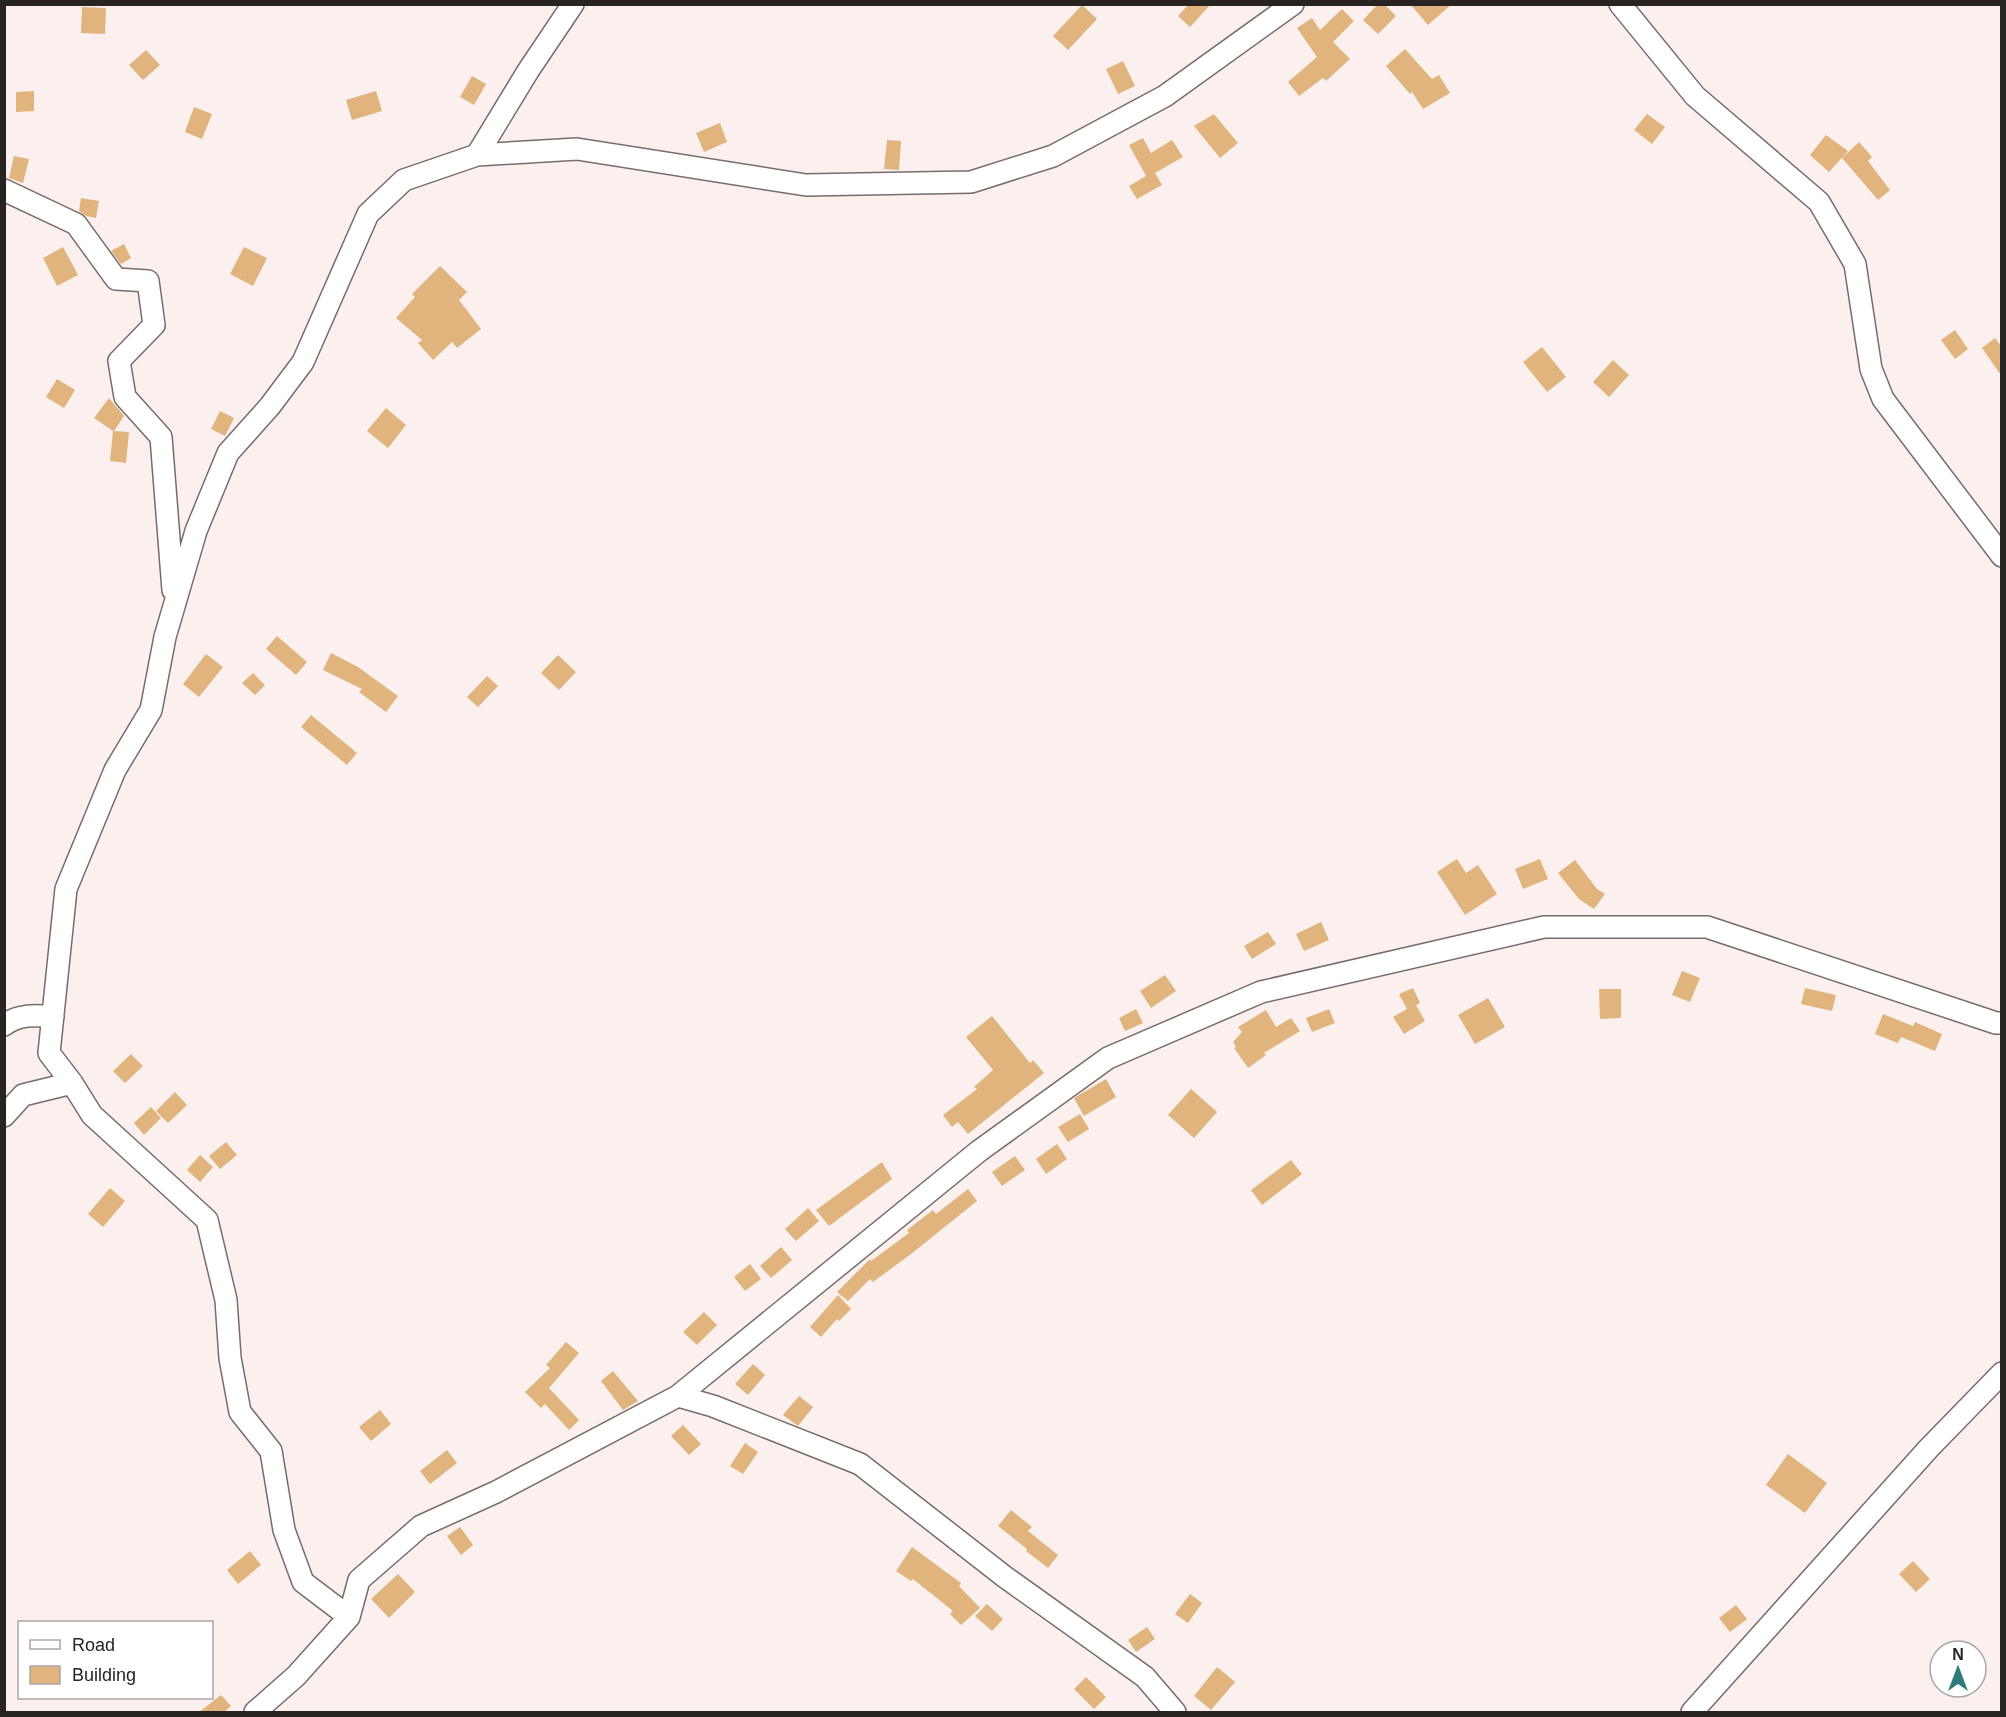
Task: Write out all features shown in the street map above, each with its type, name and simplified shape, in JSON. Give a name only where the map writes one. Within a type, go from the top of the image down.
[{"type":"street","points":[[477,155],[573,4]]},
{"type":"street","points":[[349,1617],[303,1582],[284,1530],[271,1451],[240,1412],[230,1358],[226,1300],[207,1220],[92,1115],[72,1083],[49,1053],[66,888],[115,770],[151,710],[165,637],[196,531],[228,453],[270,406],[303,362],[368,214],[404,180],[477,155],[578,149],[806,185],[971,182],[1053,156],[1165,96],[1293,4]]},
{"type":"street","points":[[1620,4],[1695,96],[1819,202],[1855,264],[1870,369],[1883,399],[2001,556]]},
{"type":"street","points":[[4,190],[76,224],[116,279],[148,282],[154,325],[119,361],[125,397],[161,437],[174,606]]},
{"type":"street","points":[[255,1713],[296,1676],[349,1617],[359,1580],[421,1526],[496,1492],[678,1396],[979,1151],[1108,1058],[1261,992],[1544,927],[1707,927],[2001,1023]]},
{"type":"street","points":[[4,1025],[12,1020],[35,1015],[53,1017]]},
{"type":"street","points":[[4,1116],[23,1095],[72,1083]]},
{"type":"street","points":[[1692,1713],[1929,1448],[2001,1372]]},
{"type":"street","points":[[678,1396],[713,1406],[860,1464],[1005,1577],[1145,1677],[1175,1713]]},
{"type":"building","points":[[1189,4],[1211,4],[1190,27],[1178,16]]},
{"type":"building","points":[[1378,4],[1384,4],[1396,16],[1378,34],[1363,20]]},
{"type":"building","points":[[1410,4],[1452,4],[1428,25]]},
{"type":"building","points":[[1082,5],[1097,19],[1068,50],[1053,36]]},
{"type":"building","points":[[82,7],[106,8],[105,34],[81,33]]},
{"type":"building","points":[[1342,9],[1354,21],[1333,42],[1350,59],[1326,81],[1323,78],[1299,96],[1288,82],[1317,57],[1297,28],[1312,18],[1320,30]]},
{"type":"building","points":[[1405,49],[1432,79],[1439,75],[1450,93],[1423,109],[1412,92],[1410,94],[1386,66]]},
{"type":"building","points":[[146,50],[160,65],[143,80],[129,65]]},
{"type":"building","points":[[1123,61],[1135,86],[1118,94],[1106,69]]},
{"type":"building","points":[[472,76],[486,84],[474,105],[460,97]]},
{"type":"building","points":[[34,91],[34,111],[16,112],[16,92]]},
{"type":"building","points":[[376,91],[382,111],[352,120],[346,100]]},
{"type":"building","points":[[194,107],[212,114],[202,139],[185,132]]},
{"type":"building","points":[[1214,114],[1238,143],[1220,158],[1194,126]]},
{"type":"building","points":[[1647,114],[1665,127],[1652,144],[1634,130]]},
{"type":"building","points":[[720,123],[727,142],[704,152],[696,133]]},
{"type":"building","points":[[1826,135],[1848,151],[1829,172],[1810,155]]},
{"type":"building","points":[[1143,138],[1151,153],[1172,140],[1183,157],[1155,173],[1162,185],[1137,199],[1129,186],[1146,176],[1129,145]]},
{"type":"building","points":[[887,140],[901,141],[899,170],[884,169]]},
{"type":"building","points":[[1859,142],[1872,157],[1868,161],[1890,190],[1878,200],[1842,158]]},
{"type":"building","points":[[14,156],[29,159],[23,183],[9,178]]},
{"type":"building","points":[[81,198],[99,201],[96,218],[86,216],[79,211]]},
{"type":"building","points":[[124,244],[131,258],[121,264],[111,251]]},
{"type":"building","points":[[63,247],[78,275],[57,286],[43,258]]},
{"type":"building","points":[[244,247],[267,258],[253,286],[230,274]]},
{"type":"building","points":[[440,266],[467,292],[459,300],[481,329],[457,348],[452,342],[433,360],[418,343],[422,340],[396,318],[415,297],[412,294]]},
{"type":"building","points":[[1955,330],[1968,349],[1955,359],[1941,340]]},
{"type":"building","points":[[1995,338],[2001,346],[2001,375],[1982,348]]},
{"type":"building","points":[[1542,347],[1566,377],[1547,392],[1523,362]]},
{"type":"building","points":[[1613,360],[1629,375],[1609,397],[1593,382]]},
{"type":"building","points":[[57,379],[75,390],[64,408],[46,397]]},
{"type":"building","points":[[109,398],[124,416],[114,431],[129,432],[126,463],[110,461],[113,431],[94,418]]},
{"type":"building","points":[[386,408],[406,425],[388,448],[367,431]]},
{"type":"building","points":[[220,411],[234,418],[225,436],[211,429]]},
{"type":"building","points":[[277,636],[307,662],[296,675],[266,649]]},
{"type":"building","points":[[331,653],[358,667],[398,696],[386,712],[359,692],[362,689],[323,670]]},
{"type":"building","points":[[206,654],[223,667],[199,697],[183,684]]},
{"type":"building","points":[[558,655],[576,672],[559,690],[541,673]]},
{"type":"building","points":[[253,673],[265,685],[255,695],[242,683]]},
{"type":"building","points":[[487,676],[498,686],[478,707],[467,697]]},
{"type":"building","points":[[311,715],[357,753],[347,765],[301,727]]},
{"type":"building","points":[[1457,859],[1466,873],[1478,865],[1497,894],[1465,915],[1437,872]]},
{"type":"building","points":[[1540,859],[1548,879],[1523,889],[1515,869]]},
{"type":"building","points":[[1575,860],[1597,889],[1605,894],[1594,909],[1579,899],[1558,873]]},
{"type":"building","points":[[1321,922],[1329,940],[1304,951],[1296,934]]},
{"type":"building","points":[[1268,932],[1276,944],[1252,959],[1244,946]]},
{"type":"building","points":[[1682,971],[1700,978],[1690,1002],[1672,995]]},
{"type":"building","points":[[1165,975],[1176,991],[1151,1008],[1140,991]]},
{"type":"building","points":[[1413,988],[1420,1003],[1416,1005],[1425,1021],[1404,1034],[1393,1017],[1407,1009],[1399,994]]},
{"type":"building","points":[[1805,988],[1836,995],[1832,1011],[1801,1004]]},
{"type":"building","points":[[1599,989],[1621,989],[1621,1018],[1600,1019]]},
{"type":"building","points":[[1488,998],[1505,1027],[1475,1044],[1458,1015]]},
{"type":"building","points":[[1136,1009],[1143,1023],[1125,1031],[1119,1018]]},
{"type":"building","points":[[1329,1009],[1335,1023],[1312,1032],[1306,1018]]},
{"type":"building","points":[[1266,1010],[1276,1027],[1291,1018],[1300,1031],[1264,1053],[1266,1055],[1248,1068],[1234,1048],[1236,1047],[1233,1042],[1242,1032],[1238,1027]]},
{"type":"building","points":[[1883,1014],[1913,1026],[1915,1022],[1942,1034],[1935,1051],[1901,1037],[1898,1043],[1875,1034]]},
{"type":"building","points":[[992,1016],[1030,1063],[1033,1060],[1044,1073],[968,1134],[958,1122],[952,1127],[943,1115],[977,1089],[974,1087],[993,1070],[966,1037]]},
{"type":"building","points":[[131,1054],[143,1066],[125,1083],[113,1071]]},
{"type":"building","points":[[1106,1079],[1116,1097],[1084,1116],[1074,1098]]},
{"type":"building","points":[[1191,1089],[1217,1112],[1194,1138],[1168,1115]]},
{"type":"building","points":[[175,1092],[187,1105],[168,1123],[156,1111]]},
{"type":"building","points":[[151,1107],[161,1118],[144,1135],[134,1123]]},
{"type":"building","points":[[1080,1114],[1089,1129],[1068,1142],[1058,1127]]},
{"type":"building","points":[[226,1142],[237,1155],[220,1169],[209,1156]]},
{"type":"building","points":[[1057,1144],[1067,1159],[1046,1174],[1036,1159]]},
{"type":"building","points":[[200,1155],[213,1167],[200,1182],[187,1170]]},
{"type":"building","points":[[1015,1156],[1025,1170],[1002,1186],[992,1172]]},
{"type":"building","points":[[1291,1160],[1302,1174],[1262,1205],[1251,1190]]},
{"type":"building","points":[[882,1162],[892,1179],[829,1226],[816,1210]]},
{"type":"building","points":[[110,1188],[125,1201],[103,1227],[88,1214]]},
{"type":"building","points":[[968,1189],[977,1201],[911,1254],[873,1282],[870,1279],[848,1301],[837,1292],[870,1259],[871,1261],[909,1233],[907,1230],[933,1210],[936,1214]]},
{"type":"building","points":[[808,1208],[819,1221],[796,1241],[785,1229]]},
{"type":"building","points":[[781,1247],[792,1260],[771,1278],[760,1266]]},
{"type":"building","points":[[750,1264],[761,1279],[745,1291],[734,1277]]},
{"type":"building","points":[[838,1295],[851,1309],[839,1321],[837,1319],[821,1337],[810,1327]]},
{"type":"building","points":[[704,1312],[717,1325],[697,1345],[683,1332]]},
{"type":"building","points":[[566,1342],[579,1353],[549,1388],[579,1420],[569,1430],[545,1404],[541,1408],[525,1392],[550,1368],[546,1365]]},
{"type":"building","points":[[753,1364],[765,1375],[748,1395],[735,1384]]},
{"type":"building","points":[[613,1371],[638,1401],[623,1410],[601,1381]]},
{"type":"building","points":[[799,1396],[813,1407],[798,1426],[783,1415]]},
{"type":"building","points":[[380,1410],[391,1424],[371,1441],[359,1427]]},
{"type":"building","points":[[683,1425],[701,1444],[689,1455],[671,1436]]},
{"type":"building","points":[[745,1443],[758,1452],[743,1474],[730,1466]]},
{"type":"building","points":[[447,1450],[457,1463],[430,1484],[420,1471]]},
{"type":"building","points":[[1788,1454],[1827,1483],[1805,1513],[1766,1485]]},
{"type":"building","points":[[1011,1510],[1032,1527],[1028,1531],[1058,1555],[1048,1568],[998,1526]]},
{"type":"building","points":[[460,1527],[473,1545],[461,1555],[447,1536]]},
{"type":"building","points":[[912,1547],[961,1583],[959,1586],[980,1608],[961,1625],[950,1614],[953,1611],[913,1579],[911,1581],[896,1571]]},
{"type":"building","points":[[250,1551],[261,1565],[238,1584],[227,1570]]},
{"type":"building","points":[[1913,1561],[1930,1579],[1916,1592],[1899,1574]]},
{"type":"building","points":[[398,1574],[415,1592],[389,1618],[371,1599]]},
{"type":"building","points":[[1190,1594],[1202,1603],[1188,1623],[1175,1614]]},
{"type":"building","points":[[987,1604],[1003,1619],[992,1631],[975,1616]]},
{"type":"building","points":[[1736,1605],[1747,1619],[1730,1632],[1719,1618]]},
{"type":"building","points":[[1147,1627],[1155,1639],[1136,1652],[1128,1640]]},
{"type":"building","points":[[1217,1667],[1235,1682],[1211,1710],[1194,1696]]},
{"type":"building","points":[[1086,1677],[1106,1697],[1094,1709],[1074,1689]]},
{"type":"building","points":[[221,1695],[231,1706],[223,1713],[198,1713]]}]
